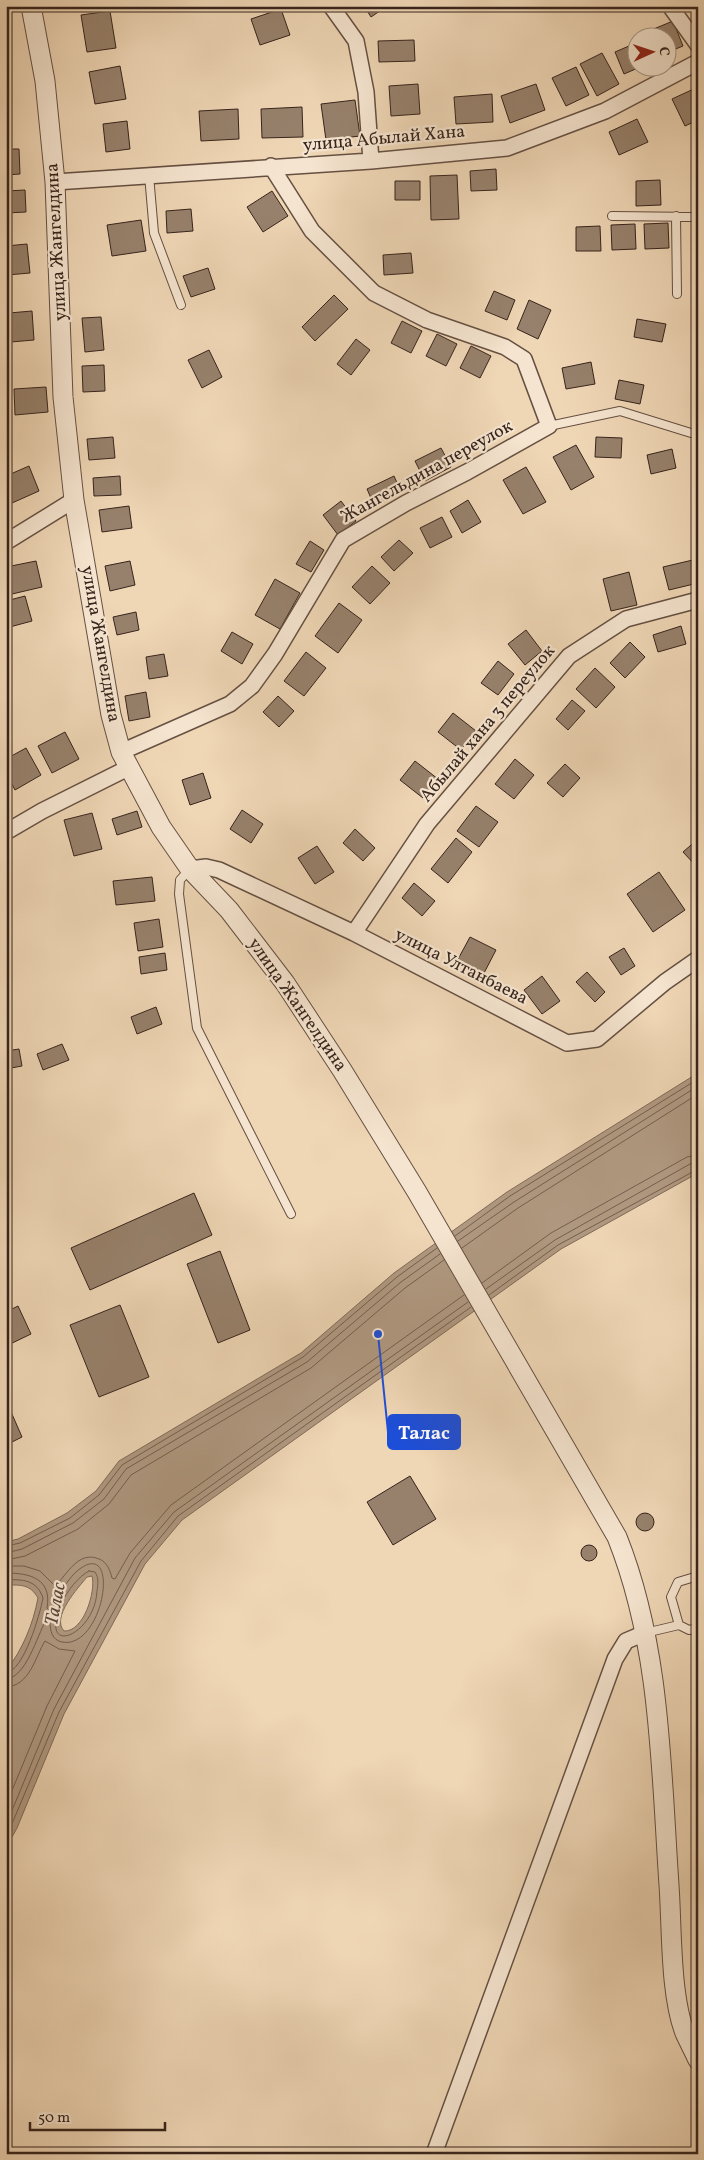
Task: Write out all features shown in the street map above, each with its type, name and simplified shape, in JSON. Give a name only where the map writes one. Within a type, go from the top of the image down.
[{"type":"street","name":"улица Жангелдина","points":[[31,6],[45,81],[55,182],[63,397],[74,500],[111,715],[124,760],[161,828],[190,869],[229,910],[285,983],[342,1070],[416,1192],[618,1537],[631,1570],[653,1678],[676,1989],[684,2031],[698,2060]]},
{"type":"street","points":[[331,6],[356,41],[366,92],[371,161]]},
{"type":"street","points":[[670,6],[698,45]]},
{"type":"street","name":"улица Абылай Хана","points":[[55,182],[271,166],[371,161],[507,148],[605,111],[698,62]]},
{"type":"street","points":[[271,166],[312,231],[374,293],[427,320],[506,347],[524,359],[549,426]]},
{"type":"street","name":"Жангельдина переулок","points":[[6,832],[124,760],[230,704],[252,686],[275,654],[343,540],[406,503],[467,472],[549,426]]},
{"type":"street","points":[[6,542],[74,500]]},
{"type":"street","name":"Абылай хана 3 переулок","points":[[354,933],[427,824],[569,656],[626,619],[698,600]]},
{"type":"street","name":"улица Ултанбаева","points":[[190,869],[206,867],[218,870],[354,933],[567,1043],[597,1039],[665,982],[698,959]]},
{"type":"street","points":[[434,2154],[615,1659],[626,1642],[645,1633]]},
{"type":"lane","points":[[149,175],[154,233],[181,305]]},
{"type":"lane","points":[[612,216],[698,217]]},
{"type":"lane","points":[[676,216],[677,294]]},
{"type":"lane","name":"Жангельдина переулок","points":[[549,426],[620,411],[691,433]]},
{"type":"lane","points":[[190,869],[180,880],[178,894],[197,1028],[291,1214]]},
{"type":"lane","points":[[679,1625],[671,1597],[678,1582],[698,1576]]},
{"type":"lane","points":[[645,1633],[679,1625],[690,1630],[698,1628]]},
{"type":"water","points":[[698,1073],[698,1173],[561,1249],[182,1520],[145,1564],[64,1714],[17,1828],[6,1848],[6,1671],[26,1636],[38,1598],[32,1590],[21,1585],[6,1585],[6,1542],[18,1539],[67,1513],[96,1491],[119,1461],[301,1353],[394,1273],[507,1192]],"holes":[[[92,1576],[93,1583],[90,1600],[83,1618],[71,1630],[64,1631],[61,1625],[61,1618],[67,1603],[87,1577]]]},
{"type":"building","points":[[364,6],[387,6],[371,17]]},
{"type":"building","points":[[281,9],[290,35],[260,45],[251,19]]},
{"type":"building","points":[[110,11],[116,48],[87,52],[81,15]]},
{"type":"building","points":[[673,21],[676,28],[656,28]]},
{"type":"building","points":[[676,28],[683,46],[676,49]]},
{"type":"building","points":[[414,40],[415,61],[379,62],[378,41]]},
{"type":"building","points":[[626,47],[626,73],[624,74],[615,52]]},
{"type":"building","points":[[602,53],[619,84],[597,96],[580,64]]},
{"type":"building","points":[[120,66],[126,99],[95,104],[89,72]]},
{"type":"building","points":[[576,67],[589,95],[566,106],[552,78]]},
{"type":"building","points":[[418,84],[420,114],[391,116],[389,86]]},
{"type":"building","points":[[536,84],[545,110],[510,123],[501,96]]},
{"type":"building","points":[[698,87],[698,120],[685,126],[672,99]]},
{"type":"building","points":[[492,94],[493,122],[456,124],[454,97]]},
{"type":"building","points":[[355,100],[360,136],[326,140],[321,104]]},
{"type":"building","points":[[302,107],[303,137],[262,138],[261,109]]},
{"type":"building","points":[[238,109],[239,139],[201,141],[199,111]]},
{"type":"building","points":[[637,119],[648,142],[619,155],[609,132]]},
{"type":"building","points":[[127,121],[130,149],[106,152],[103,124]]},
{"type":"building","points":[[6,149],[19,149],[20,174],[6,175]]},
{"type":"building","points":[[496,169],[497,190],[471,191],[470,171]]},
{"type":"building","points":[[457,175],[459,219],[431,220],[430,176]]},
{"type":"building","points":[[660,180],[661,205],[636,206],[636,181]]},
{"type":"building","points":[[395,181],[420,181],[420,200],[395,200]]},
{"type":"building","points":[[25,190],[26,212],[6,213],[6,191]]},
{"type":"building","points":[[272,191],[288,216],[263,232],[247,207]]},
{"type":"building","points":[[191,209],[193,231],[167,233],[166,211]]},
{"type":"building","points":[[141,220],[146,251],[112,256],[107,225]]},
{"type":"building","points":[[668,223],[669,248],[645,249],[644,224]]},
{"type":"building","points":[[635,224],[636,249],[612,250],[611,225]]},
{"type":"building","points":[[600,226],[601,251],[576,251],[576,227]]},
{"type":"building","points":[[27,244],[30,273],[7,275],[6,246]]},
{"type":"building","points":[[411,253],[413,273],[384,275],[383,255]]},
{"type":"building","points":[[208,268],[215,289],[191,297],[183,276]]},
{"type":"building","points":[[494,291],[515,300],[507,320],[485,311]]},
{"type":"building","points":[[334,295],[348,309],[315,341],[302,327]]},
{"type":"building","points":[[529,300],[551,310],[538,339],[517,329]]},
{"type":"building","points":[[32,311],[34,340],[11,342],[9,313]]},
{"type":"building","points":[[101,317],[104,350],[85,352],[82,318]]},
{"type":"building","points":[[637,319],[666,324],[662,342],[634,337]]},
{"type":"building","points":[[402,321],[422,331],[411,353],[391,343]]},
{"type":"building","points":[[437,334],[457,344],[446,366],[426,356]]},
{"type":"building","points":[[356,339],[370,350],[351,375],[337,364]]},
{"type":"building","points":[[471,346],[491,356],[480,378],[460,368]]},
{"type":"building","points":[[209,350],[222,377],[202,388],[188,360]]},
{"type":"building","points":[[591,362],[595,384],[566,389],[562,368]]},
{"type":"building","points":[[104,365],[105,391],[83,392],[82,366]]},
{"type":"building","points":[[619,380],[644,385],[640,404],[615,399]]},
{"type":"building","points":[[46,387],[48,412],[15,415],[14,389]]},
{"type":"building","points":[[113,437],[115,458],[89,460],[87,439]]},
{"type":"building","points":[[596,437],[622,438],[621,458],[595,457]]},
{"type":"building","points":[[576,445],[594,477],[571,490],[553,457]]},
{"type":"building","points":[[441,448],[451,467],[425,481],[415,461]]},
{"type":"building","points":[[672,449],[676,468],[651,474],[647,455]]},
{"type":"building","points":[[29,466],[39,491],[12,503],[6,490],[6,476]]},
{"type":"building","points":[[526,467],[546,502],[523,514],[503,480]]},
{"type":"building","points":[[120,476],[121,495],[94,496],[93,478]]},
{"type":"building","points":[[394,476],[401,492],[374,505],[367,489]]},
{"type":"building","points":[[468,500],[481,522],[462,533],[450,511]]},
{"type":"building","points":[[341,501],[356,521],[338,535],[323,515]]},
{"type":"building","points":[[129,506],[132,528],[102,532],[99,510]]},
{"type":"building","points":[[442,517],[452,537],[430,548],[420,528]]},
{"type":"building","points":[[399,540],[413,553],[394,571],[381,557]]},
{"type":"building","points":[[310,541],[324,550],[311,572],[296,564]]},
{"type":"building","points":[[697,559],[698,583],[669,590],[663,567]]},
{"type":"building","points":[[36,561],[42,587],[12,594],[6,567]]},
{"type":"building","points":[[130,561],[135,585],[110,591],[105,566]]},
{"type":"building","points":[[372,566],[390,583],[370,604],[352,587]]},
{"type":"building","points":[[629,572],[637,605],[611,611],[603,579]]},
{"type":"building","points":[[275,579],[300,593],[280,629],[255,615]]},
{"type":"building","points":[[25,596],[32,621],[6,628],[6,601]]},
{"type":"building","points":[[339,603],[362,620],[338,653],[315,636]]},
{"type":"building","points":[[136,612],[139,630],[117,635],[113,617]]},
{"type":"building","points":[[681,626],[686,644],[658,652],[653,635]]},
{"type":"building","points":[[526,630],[542,651],[525,665],[508,644]]},
{"type":"building","points":[[232,632],[253,644],[242,664],[221,651]]},
{"type":"building","points":[[630,642],[645,657],[625,678],[610,663]]},
{"type":"building","points":[[306,652],[326,668],[304,696],[284,681]]},
{"type":"building","points":[[164,654],[168,676],[149,679],[146,657]]},
{"type":"building","points":[[498,661],[514,674],[498,695],[481,683]]},
{"type":"building","points":[[595,668],[615,687],[596,708],[576,689]]},
{"type":"building","points":[[146,692],[150,717],[129,721],[125,696]]},
{"type":"building","points":[[278,696],[294,711],[279,727],[263,712]]},
{"type":"building","points":[[572,700],[585,711],[568,730],[556,719]]},
{"type":"building","points":[[453,713],[476,731],[461,750],[438,732]]},
{"type":"building","points":[[65,732],[79,759],[52,773],[38,746]]},
{"type":"building","points":[[26,748],[41,775],[15,790],[6,773],[6,759]]},
{"type":"building","points":[[515,759],[534,775],[514,799],[495,784]]},
{"type":"building","points":[[415,761],[438,779],[423,798],[400,780]]},
{"type":"building","points":[[565,764],[580,778],[563,797],[547,783]]},
{"type":"building","points":[[203,773],[211,798],[190,805],[182,780]]},
{"type":"building","points":[[476,806],[498,822],[479,847],[457,831]]},
{"type":"building","points":[[242,810],[263,824],[251,843],[230,829]]},
{"type":"building","points":[[137,811],[142,827],[117,835],[112,819]]},
{"type":"building","points":[[92,813],[102,849],[74,856],[64,820]]},
{"type":"building","points":[[355,829],[375,848],[363,861],[343,843]]},
{"type":"building","points":[[456,838],[472,852],[448,883],[431,869]]},
{"type":"building","points":[[698,839],[698,868],[683,852]]},
{"type":"building","points":[[317,846],[334,872],[315,884],[298,858]]},
{"type":"building","points":[[659,872],[685,910],[653,932],[627,894]]},
{"type":"building","points":[[152,877],[155,901],[116,905],[113,881]]},
{"type":"building","points":[[414,883],[435,901],[422,916],[402,898]]},
{"type":"building","points":[[159,919],[163,947],[138,951],[134,923]]},
{"type":"building","points":[[470,937],[496,950],[483,975],[457,961]]},
{"type":"building","points":[[624,948],[635,966],[621,975],[609,957]]},
{"type":"building","points":[[165,953],[167,970],[141,974],[139,957]]},
{"type":"building","points":[[587,972],[605,992],[595,1002],[576,982]]},
{"type":"building","points":[[542,976],[560,1001],[542,1014],[524,990]]},
{"type":"building","points":[[156,1007],[162,1024],[137,1034],[131,1017]]},
{"type":"building","points":[[62,1044],[69,1060],[43,1070],[37,1054]]},
{"type":"building","points":[[19,1049],[22,1066],[6,1069],[6,1051]]},
{"type":"building","points":[[194,1193],[212,1235],[90,1290],[71,1248]]},
{"type":"building","points":[[220,1251],[250,1330],[218,1343],[187,1264]]},
{"type":"building","points":[[120,1305],[149,1377],[99,1397],[70,1325]]},
{"type":"building","points":[[18,1306],[31,1334],[6,1346],[6,1312]]},
{"type":"building","points":[[8,1405],[22,1437],[6,1445],[6,1406]]},
{"type":"building","points":[[410,1476],[436,1519],[393,1545],[367,1502]]},
{"type":"building","points":[[645,1513],[651,1516],[654,1522],[651,1528],[645,1531],[639,1528],[636,1522],[639,1516]]},
{"type":"building","points":[[586,1545],[592,1545],[597,1550],[595,1559],[586,1561],[581,1556],[581,1550]]},
{"type":"place","name":"Талас","points":[[378,1334]]}]
